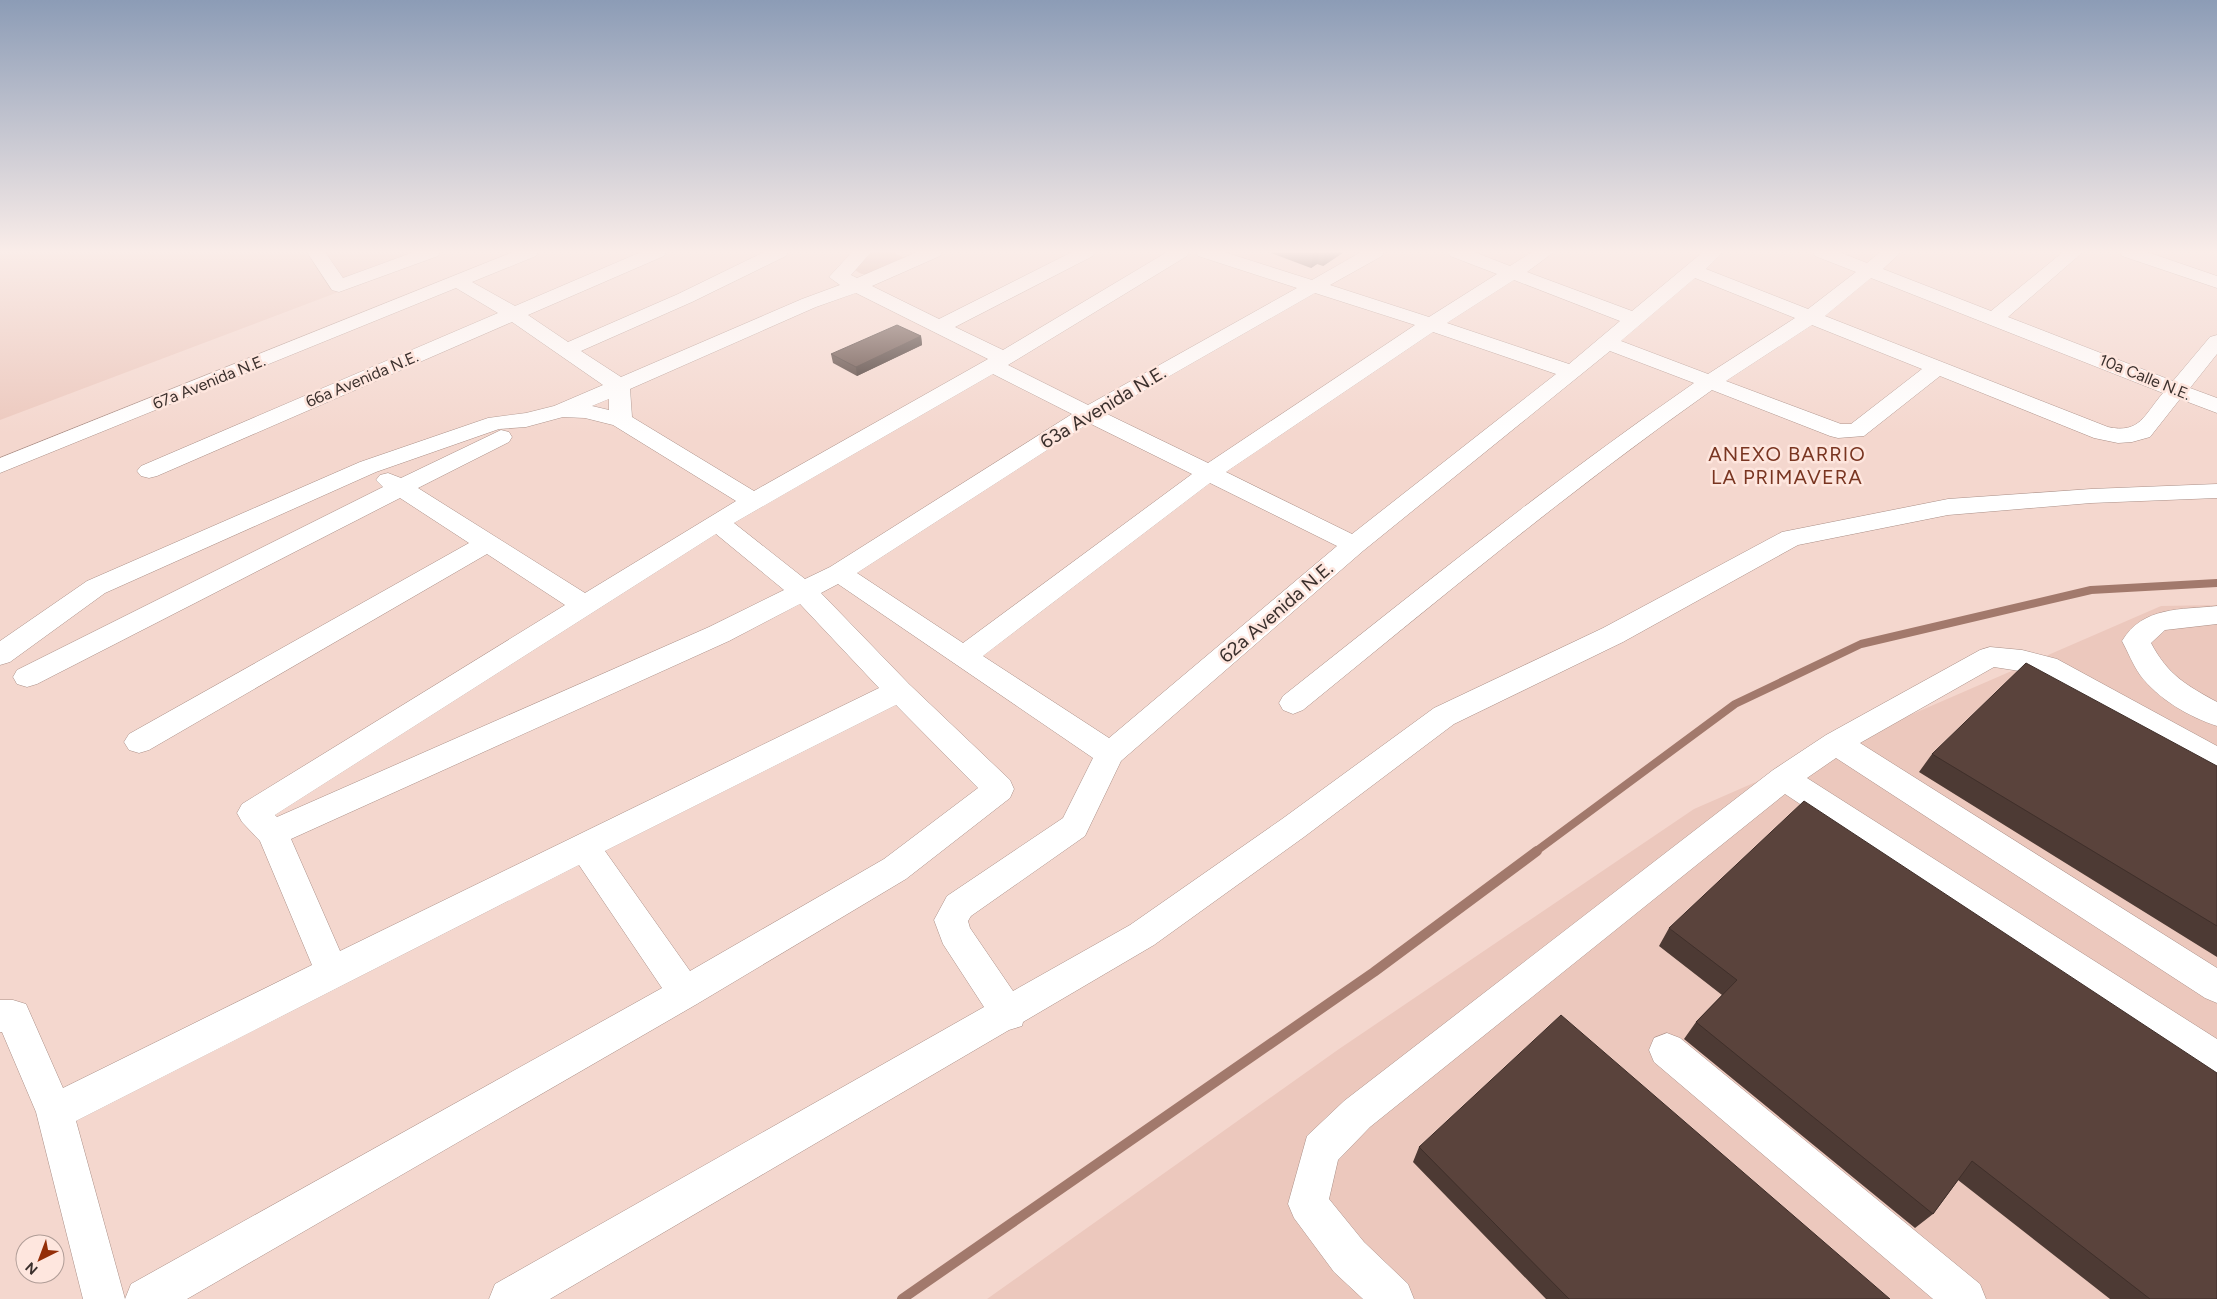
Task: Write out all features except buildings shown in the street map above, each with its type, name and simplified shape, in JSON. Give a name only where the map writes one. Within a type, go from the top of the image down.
[{"type":"street","name":"67a Avenida N.E.","points":[[0,466],[379,313]]},
{"type":"street","name":"66a Avenida N.E.","points":[[149,471],[517,313]]},
{"type":"street","points":[[568,349],[651,313]]},
{"type":"street","points":[[27,677],[508,433],[562,411],[612,381],[785,313]]},
{"type":"street","points":[[913,313],[941,326],[1087,414],[1354,545]]},
{"type":"street","points":[[941,326],[967,313]]},
{"type":"street","points":[[332,972],[273,833],[252,813],[717,522],[998,362],[1080,313]]},
{"type":"street","name":"63a Avenida N.E.","points":[[273,833],[719,634],[803,591],[839,572],[1087,414],[1268,313]]},
{"type":"street","points":[[1395,313],[1572,372]]},
{"type":"street","points":[[964,656],[1209,473],[1448,313]]},
{"type":"street","points":[[1617,313],[1636,320]]},
{"type":"street","name":"62a Avenida N.E.","points":[[1009,1014],[955,934],[951,920],[959,906],[1074,827],[1110,754],[1354,545],[1644,313]]},
{"type":"street","points":[[1800,313],[2102,433],[2120,437],[2132,436],[2142,432],[2217,341]]},
{"type":"street","points":[[1293,703],[1427,595],[1620,446],[1710,382],[1816,313]]},
{"type":"street","name":"10a Calle N.E.","points":[[1981,313],[2217,406]]},
{"type":"street","points":[[1995,318],[2001,313]]},
{"type":"street","points":[[514,314],[568,349],[612,381],[621,420]]},
{"type":"street","points":[[1608,342],[1838,431],[1849,433],[1861,428],[1938,367]]},
{"type":"street","points":[[0,655],[96,587],[368,467],[496,423],[526,420],[562,411],[585,411],[621,420],[753,502]]},
{"type":"street","points":[[368,467],[585,605]]},
{"type":"street","points":[[510,1299],[1009,1014],[1142,935],[1294,828],[1444,716],[1613,635],[1792,538],[1948,508],[2091,496],[2217,491]]},
{"type":"street","points":[[146,1299],[685,993],[895,869],[999,789],[899,691],[803,591],[717,522]]},
{"type":"street","points":[[139,742],[487,543]]},
{"type":"street","points":[[839,572],[1110,754]]},
{"type":"street","points":[[2217,615],[2157,622],[2136,641],[2150,668],[2170,689],[2217,715]]},
{"type":"street","points":[[1393,1299],[1349,1257],[1308,1204],[1321,1150],[1357,1114],[1784,778],[1836,743],[1990,657],[2022,660],[2047,666],[2217,760]]},
{"type":"street","points":[[56,1112],[332,972],[899,691]]},
{"type":"street","points":[[1836,743],[2217,987]]},
{"type":"street","points":[[1784,778],[2217,1060]]},
{"type":"street","points":[[585,848],[685,993]]},
{"type":"street","points":[[0,1016],[13,1016],[56,1112],[104,1299]]},
{"type":"street","points":[[1667,1050],[1965,1299]]},
{"type":"shaded area","points":[[0,313],[284,313],[0,420]]},
{"type":"shaded area","points":[[2217,605],[2217,1299],[987,1299],[1339,1049],[1694,809],[2161,606]]},
{"type":"waterway","points":[[1535,852],[1735,704],[1861,644],[2091,590],[2217,583]]},
{"type":"waterway","points":[[902,1299],[1374,972],[1537,851]]},
{"type":"district","name":"ANEXO BARRIO LA PRIMAVERA","points":[[1787,466]]}]
